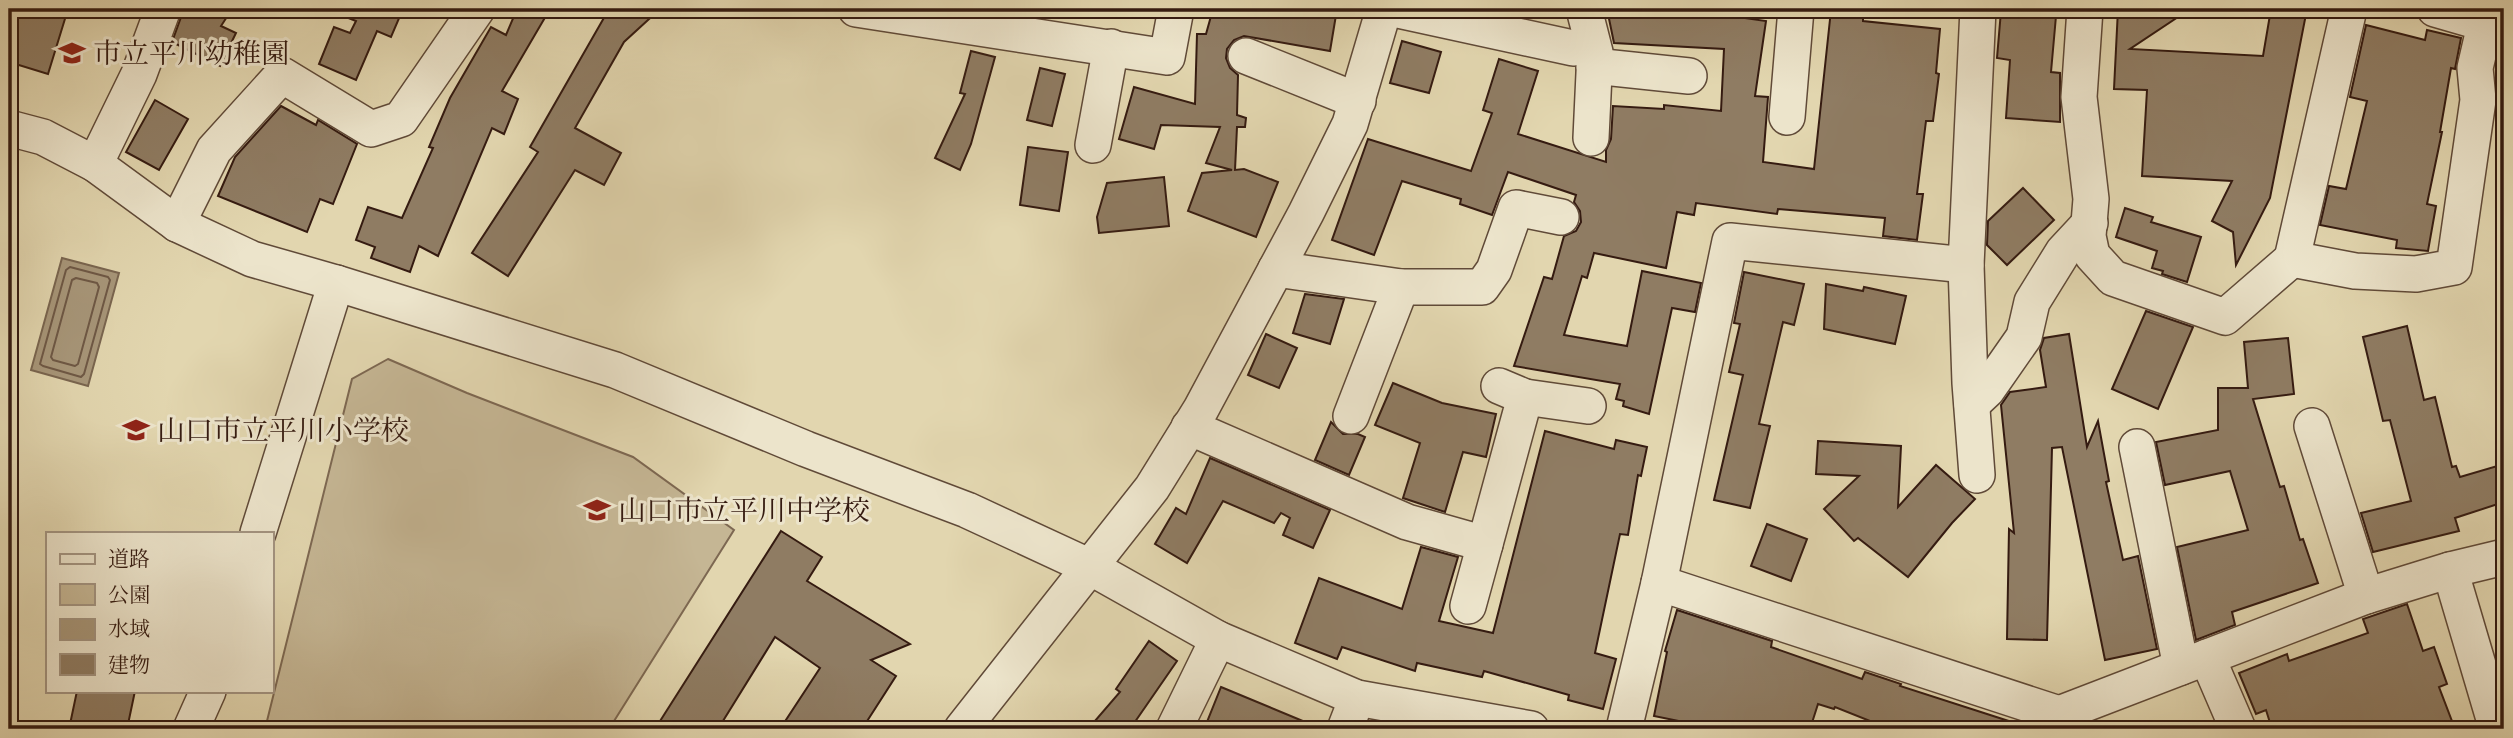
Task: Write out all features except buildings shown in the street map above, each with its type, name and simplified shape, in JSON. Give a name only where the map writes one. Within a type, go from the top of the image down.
[{"type":"street","points":[[95,164],[139,74],[163,9]]},
{"type":"street","points":[[177,224],[214,150],[282,75],[371,129],[401,119],[477,9]]},
{"type":"street","points":[[856,9],[1167,57],[1176,9]]},
{"type":"street","points":[[962,729],[1152,488],[1189,427],[1276,269],[1339,146],[1358,101],[1384,9]]},
{"type":"street","points":[[1393,9],[1583,57],[1689,76]]},
{"type":"street","points":[[1583,57],[1595,52],[1584,9]]},
{"type":"street","points":[[1787,117],[1796,9]]},
{"type":"street","points":[[1977,475],[1966,265],[1978,9]]},
{"type":"street","points":[[2085,9],[2079,97],[2091,199],[2088,236],[2092,255],[2113,278],[2225,317],[2292,259],[2349,9]]},
{"type":"street","points":[[2292,259],[2355,271],[2416,274],[2454,267],[2478,100],[2475,68],[2494,27],[2435,9]]},
{"type":"street","points":[[1093,145],[1111,47]]},
{"type":"street","points":[[1246,56],[1358,101]]},
{"type":"street","points":[[1583,57],[1591,138]]},
{"type":"street","points":[[9,128],[43,137],[95,164],[177,224],[252,259],[615,370],[806,449],[967,510],[1090,567],[1351,714],[1531,729]]},
{"type":"street","points":[[1276,269],[1401,287],[1482,287],[1494,270],[1516,208],[1561,217]]},
{"type":"street","points":[[1972,404],[1987,390],[2024,337],[2032,302],[2063,252],[2090,223]]},
{"type":"street","points":[[1624,729],[1659,583],[1730,241],[1966,265]]},
{"type":"street","points":[[258,532],[336,283]]},
{"type":"street","points":[[1351,416],[1401,287]]},
{"type":"street","points":[[1468,606],[1485,544],[1512,392],[1588,407]]},
{"type":"street","points":[[2312,426],[2366,596]]},
{"type":"street","points":[[1189,427],[1407,522],[1485,544]]},
{"type":"street","points":[[2137,447],[2194,662],[2238,729]]},
{"type":"street","points":[[1659,583],[2056,722],[2194,662],[2366,596],[2504,557]]},
{"type":"street","points":[[2451,570],[2497,729]]},
{"type":"street","points":[[1174,729],[1218,639]]},
{"type":"street","points":[[191,729],[208,692]]},
{"type":"green space","points":[[388,359],[467,393],[633,457],[734,530],[609,729],[265,729],[352,379]]},
{"type":"water","points":[[62,258],[119,273],[88,386],[31,370]]},
{"type":"place","name":"市立平川幼稚園","points":[[72,53]]},
{"type":"place","name":"山口市立平川小学校","points":[[136,430]]},
{"type":"place","name":"山口市立平川中学校","points":[[597,510]]}]
